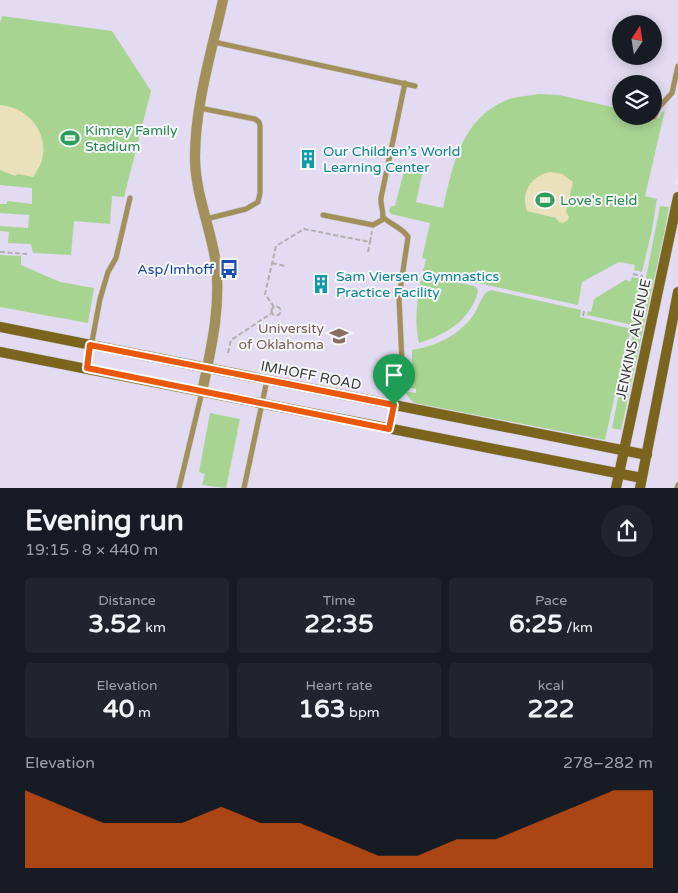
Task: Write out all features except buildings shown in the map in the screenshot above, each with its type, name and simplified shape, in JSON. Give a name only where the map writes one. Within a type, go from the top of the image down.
[{"type":"main road","name":"JENKINS AVENUE","points":[[616,488],[678,197]]},
{"type":"main road","points":[[0,352],[618,474],[641,483],[678,292]]},
{"type":"main road","name":"IMHOFF ROAD","points":[[0,326],[647,455]]},
{"type":"street","points":[[202,392],[215,325],[218,294],[213,250],[196,174],[195,143],[200,108],[223,0]]},
{"type":"lane","points":[[214,42],[414,86]]},
{"type":"lane","points":[[662,104],[672,93],[678,66]]},
{"type":"lane","points":[[389,429],[402,362],[399,298],[408,237],[404,231],[390,224],[383,217],[381,198],[405,84]]},
{"type":"lane","points":[[200,108],[255,119],[260,126],[260,193],[258,202],[246,209],[206,220]]},
{"type":"lane","points":[[87,368],[100,299],[108,272],[116,258],[130,198]]},
{"type":"lane","points":[[324,215],[373,225],[379,223],[383,217]]},
{"type":"lane","points":[[244,488],[266,380]]},
{"type":"lane","points":[[179,488],[202,392]]},
{"type":"path","points":[[368,252],[373,225]]},
{"type":"path","points":[[272,313],[277,315],[280,312],[278,307],[274,307],[265,294],[276,246],[304,229],[370,242]]},
{"type":"path","points":[[0,252],[27,254]]},
{"type":"path","points":[[272,263],[285,266]]},
{"type":"path","points":[[633,274],[643,276]]},
{"type":"path","points":[[228,354],[231,340],[272,313],[272,308],[274,307]]},
{"type":"path","points":[[583,316],[584,311]]},
{"type":"shaded area","name":"University of Oklahoma","points":[[0,0],[678,0],[678,169],[675,184],[678,185],[678,488],[0,488]]},
{"type":"green space","name":"Kimrey Family Stadium","points":[[2,16],[112,31],[151,91],[124,197],[112,196],[110,224],[74,221],[71,255],[33,253],[31,244],[8,243],[9,232],[0,231],[0,226],[28,228],[29,215],[0,213],[0,204],[7,204],[7,201],[32,204],[32,188],[0,185],[0,23]]},
{"type":"green space","name":"Love's Field","points":[[538,94],[559,95],[612,107],[612,125],[662,125],[645,196],[657,199],[642,272],[634,270],[635,265],[619,262],[582,282],[578,305],[423,271],[426,259],[422,258],[430,223],[391,214],[389,211],[391,206],[395,206],[406,163],[424,165],[416,202],[443,208],[456,160],[469,131],[491,108],[507,100]]},
{"type":"green space","name":"Love's Field","points":[[665,110],[662,123],[662,112]]},
{"type":"green space","points":[[660,206],[669,207],[621,430],[612,428],[628,349],[637,324]]},
{"type":"green space","points":[[0,255],[21,256],[21,265],[60,282],[94,288],[88,323],[0,307]]},
{"type":"green space","points":[[422,275],[474,286],[478,292],[463,319],[448,331],[419,343],[417,309]]},
{"type":"green space","points":[[632,277],[641,279],[633,325],[587,315],[588,311],[591,312],[594,299],[625,280],[631,281]]},
{"type":"green space","points":[[491,290],[581,310],[580,317],[632,329],[626,344],[605,440],[415,403],[410,399],[404,391],[416,393],[416,389],[408,387],[412,369],[412,350],[438,343],[454,334],[468,322],[485,294]]},
{"type":"green space","points":[[210,413],[240,419],[226,488],[202,485],[205,474],[199,472]]},
{"type":"sand","points":[[0,105],[20,111],[35,124],[40,132],[43,152],[41,163],[33,177],[18,174],[15,176],[0,170]]},
{"type":"sand","points":[[550,172],[562,174],[573,182],[566,212],[569,217],[563,223],[559,222],[556,218],[527,211],[525,204],[526,192],[529,186],[537,177]]},
{"type":"place","name":"Kimrey Family Stadium","points":[[70,138]]},
{"type":"place","name":"Our Children’s World Learning Center","points":[[308,159]]},
{"type":"place","name":"Love's Field","points":[[545,200]]},
{"type":"place","name":"Asp/Imhoff","points":[[229,269]]},
{"type":"place","name":"Sam Viersen Gymnastics Practice Facility","points":[[321,284]]},
{"type":"place","name":"University of Oklahoma","points":[[339,336]]},
{"type":"route","points":[[90,345],[189,365],[394,405],[389,429],[87,368],[90,345]]}]
